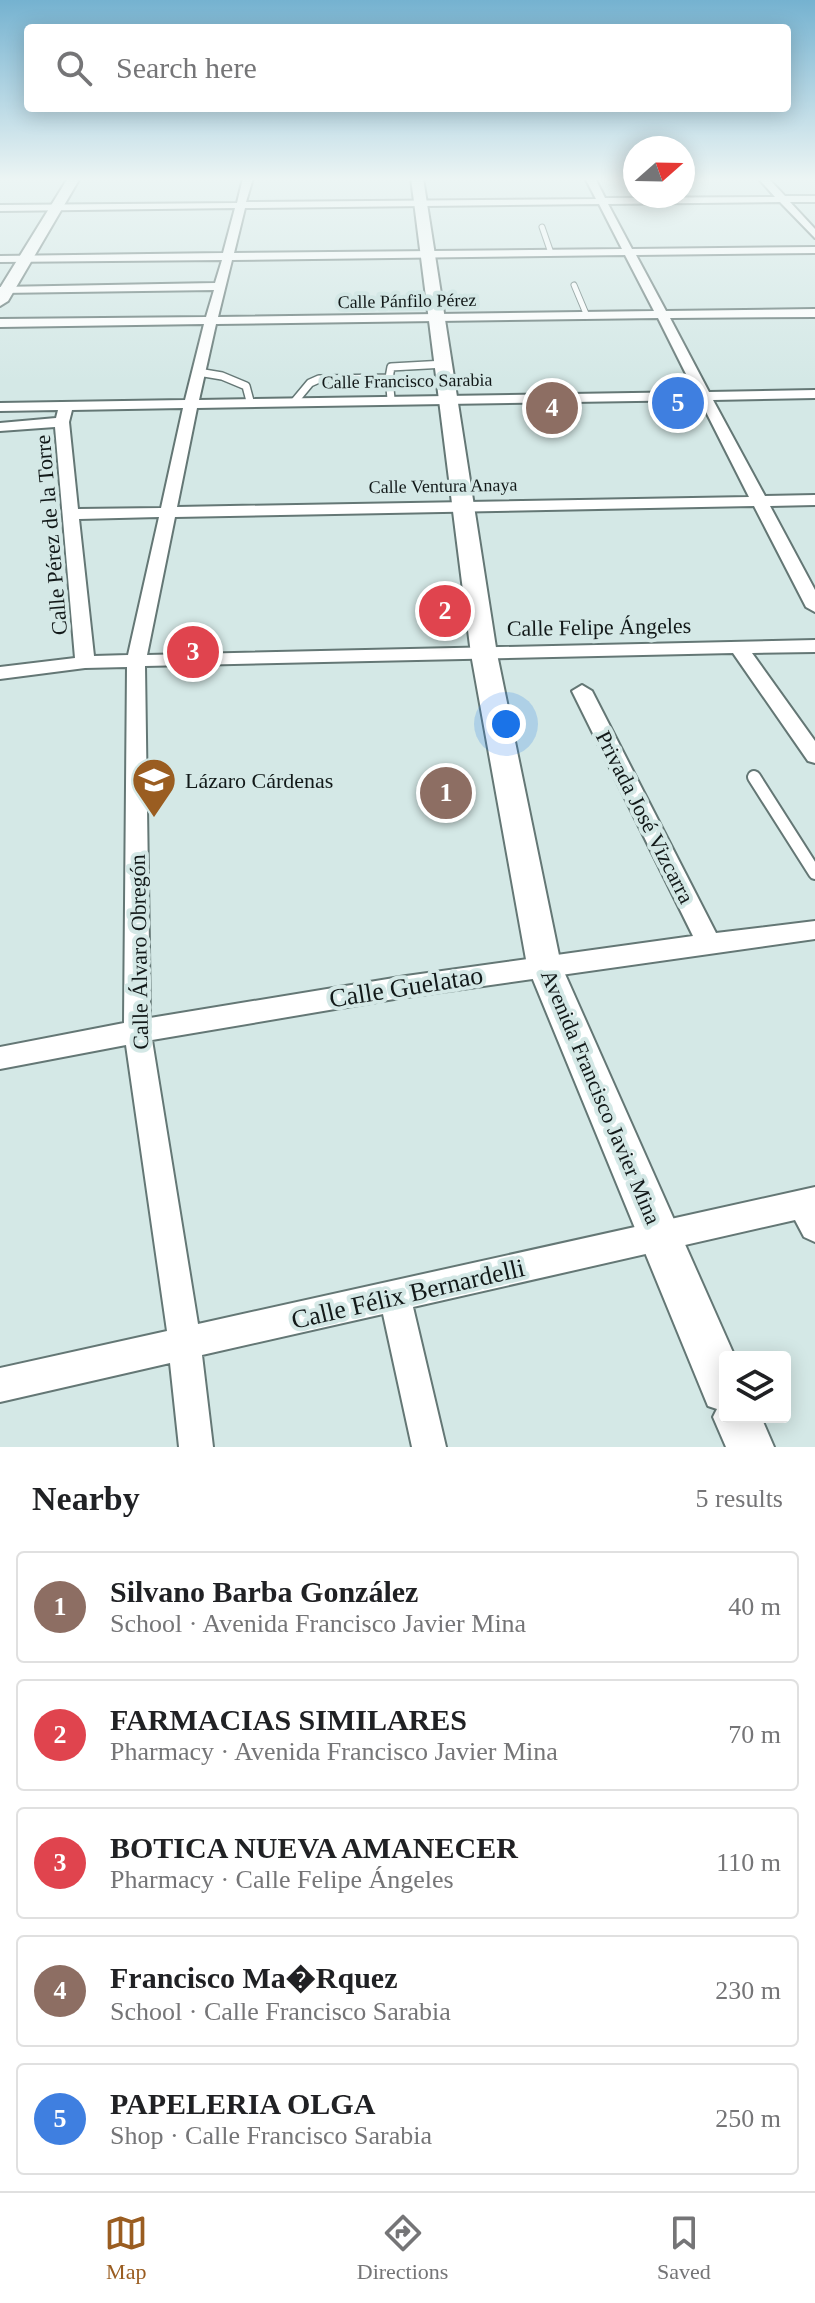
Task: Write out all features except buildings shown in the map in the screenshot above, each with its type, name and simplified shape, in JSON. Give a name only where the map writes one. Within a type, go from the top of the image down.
[{"type":"main road","points":[[2,293],[33,246]]},
{"type":"main road","name":"Avenida Francisco Javier Mina","points":[[428,246],[484,654],[544,965],[719,1375]]},
{"type":"main road","points":[[740,1423],[750,1447]]},
{"type":"street","name":"Calle Álvaro Obregón","points":[[196,1447],[185,1345],[137,1030],[136,662],[198,372],[231,246]]},
{"type":"street","points":[[626,246],[815,607]]},
{"type":"street","points":[[0,259],[815,250]]},
{"type":"street","points":[[2,293],[221,286]]},
{"type":"street","name":"Calle Pánfilo Pérez","points":[[0,323],[815,313]]},
{"type":"street","name":"Calle Francisco Sarabia","points":[[0,407],[815,394]]},
{"type":"street","name":"Calle Pérez de la Torre","points":[[66,404],[62,422],[85,662]]},
{"type":"street","points":[[0,427],[62,422]]},
{"type":"street","name":"Calle Ventura Anaya","points":[[71,514],[815,500]]},
{"type":"street","name":"Calle Felipe Ángeles","points":[[0,673],[85,662],[815,646]]},
{"type":"street","points":[[739,648],[806,730],[815,756]]},
{"type":"street","name":"Privada José Vizcarra","points":[[582,691],[709,944]]},
{"type":"street","name":"Calle Guelatao","points":[[0,1058],[137,1030],[544,965],[815,930]]},
{"type":"street","name":"Calle Félix Bernardelli","points":[[0,1385],[660,1236],[811,1211]]},
{"type":"street","points":[[395,1297],[429,1447]]},
{"type":"lane","points":[[548,246],[551,253]]},
{"type":"lane","points":[[574,285],[587,316]]},
{"type":"lane","points":[[391,399],[391,367],[445,364]]},
{"type":"lane","points":[[198,372],[239,382],[246,386],[250,401]]},
{"type":"lane","points":[[295,401],[310,383],[319,379],[389,378]]},
{"type":"lane","points":[[754,777],[815,873]]},
{"type":"place","name":"PAPELERIA OLGA","points":[[678,403]]},
{"type":"place","name":"Francisco Ma�Rquez","points":[[552,408]]},
{"type":"place","name":"FARMACIAS SIMILARES","points":[[445,611]]},
{"type":"place","name":"BOTICA NUEVA AMANECER","points":[[193,652]]},
{"type":"place","name":"Silvano Barba González","points":[[446,793]]},
{"type":"place","name":"Lázaro Cárdenas","points":[[154,819]]}]
